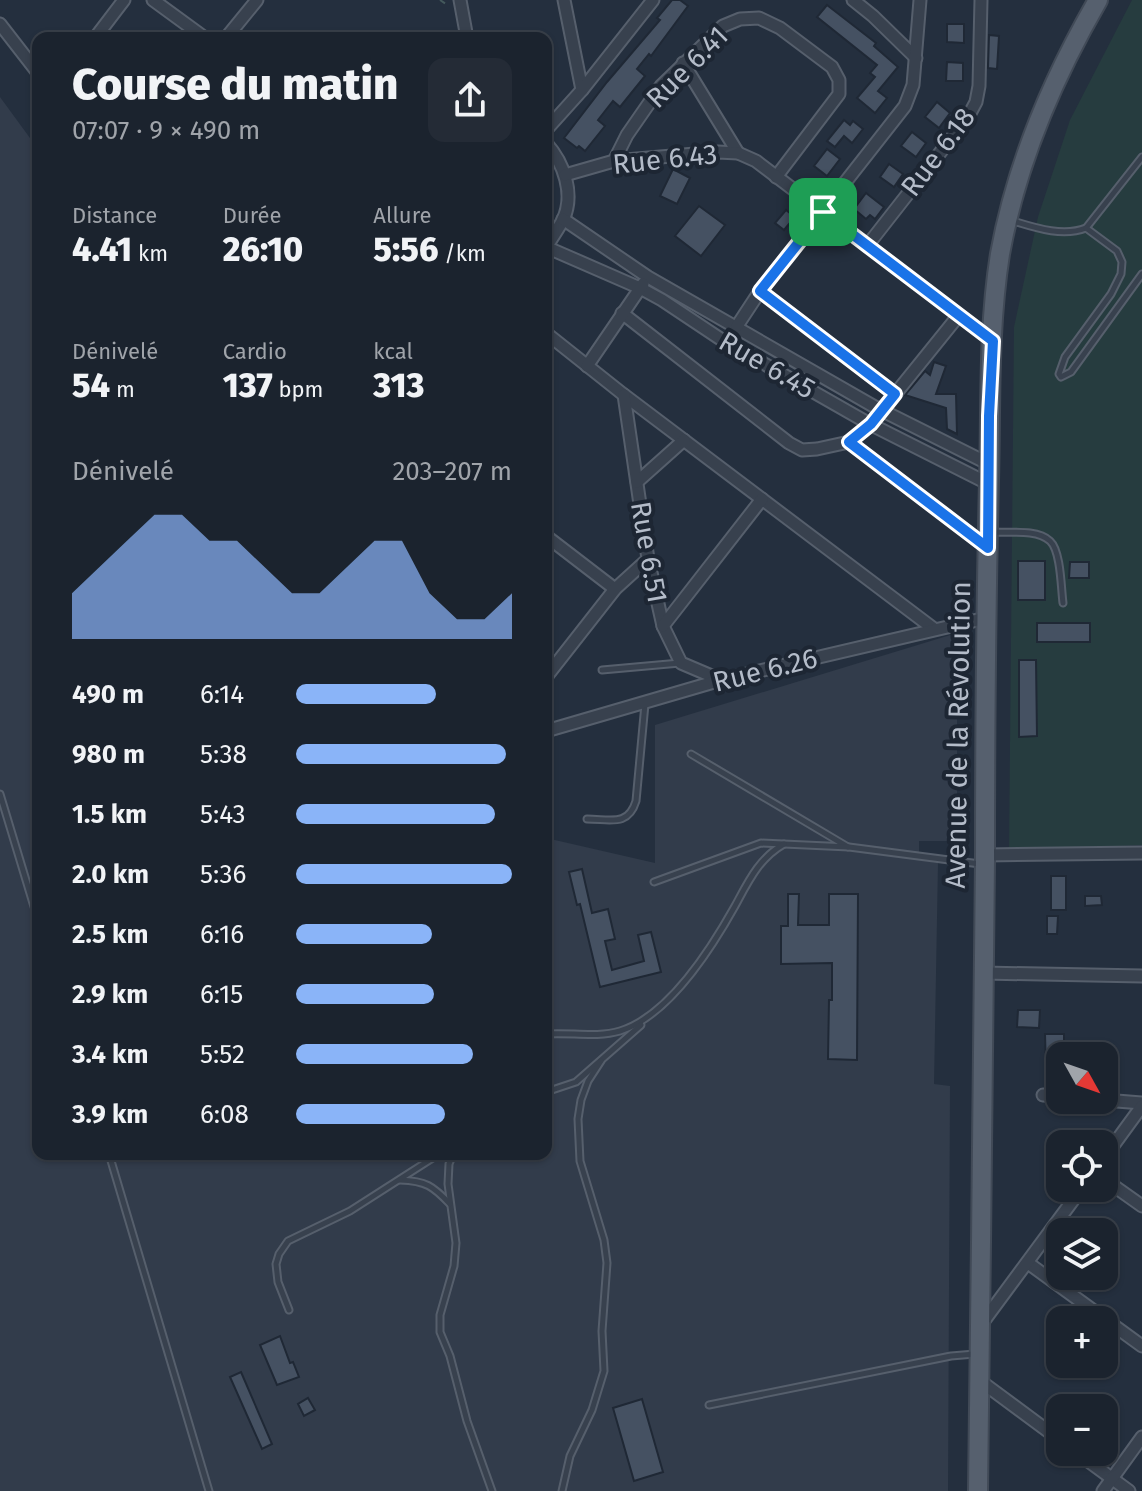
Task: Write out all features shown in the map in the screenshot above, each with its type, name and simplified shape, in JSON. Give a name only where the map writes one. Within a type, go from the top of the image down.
[{"type":"main road","name":"Avenue de la Révolution","points":[[978,1491],[986,618],[997,277],[1008,220],[1027,153],[1053,85],[1098,0]]},
{"type":"street","points":[[100,32],[124,0]]},
{"type":"street","points":[[153,0],[197,32]]},
{"type":"street","points":[[231,32],[257,0]]},
{"type":"street","points":[[460,0],[466,32]]},
{"type":"street","points":[[564,0],[582,90]]},
{"type":"street","points":[[552,123],[653,0]]},
{"type":"street","points":[[853,0],[916,58]]},
{"type":"street","points":[[738,349],[741,328],[760,291],[905,106],[913,85],[920,0]]},
{"type":"street","name":"Rue 6.18","points":[[867,246],[968,117],[976,102],[981,0]]},
{"type":"street","name":"Rue 6.41","points":[[614,161],[627,135],[661,86],[683,63],[723,26],[740,19],[759,18],[780,28],[832,67],[839,80],[839,94],[776,177]]},
{"type":"street","points":[[0,24],[32,65]]},
{"type":"street","points":[[683,63],[738,153]]},
{"type":"street","points":[[552,150],[565,175],[568,196],[563,219],[552,237]]},
{"type":"street","name":"Rue 6.43","points":[[565,175],[614,161],[738,153],[756,161],[993,341]]},
{"type":"street","name":"Rue 6.45","points":[[563,219],[648,277],[882,410],[989,464]]},
{"type":"street","name":"Rue 6.45","points":[[552,250],[640,288],[804,387],[989,484]]},
{"type":"street","points":[[587,366],[648,277]]},
{"type":"street","points":[[760,291],[895,394]]},
{"type":"street","points":[[622,313],[802,450],[849,442],[871,424],[959,315]]},
{"type":"street","points":[[552,338],[934,629]]},
{"type":"street","points":[[804,387],[812,370]]},
{"type":"street","name":"Rue 6.51","points":[[624,395],[648,559],[663,626],[681,663]]},
{"type":"street","points":[[637,482],[684,440]]},
{"type":"street","points":[[849,442],[988,540]]},
{"type":"street","points":[[663,626],[762,499]]},
{"type":"street","points":[[552,541],[615,589]]},
{"type":"street","points":[[552,660],[615,589],[648,559]]},
{"type":"street","name":"Rue 6.26","points":[[552,729],[721,680],[986,618]]},
{"type":"street","points":[[681,663],[721,680]]},
{"type":"street","points":[[985,860],[1142,853]]},
{"type":"street","points":[[983,973],[1142,976]]},
{"type":"street","points":[[1118,1101],[1142,1104],[1118,1138]]},
{"type":"street","points":[[1118,1189],[1142,1206]]},
{"type":"street","points":[[979,1328],[1072,1202]]},
{"type":"street","points":[[1028,1263],[1142,1346]]},
{"type":"street","points":[[979,1380],[1046,1430]]},
{"type":"street","points":[[1103,1491],[1142,1437]]},
{"type":"street","points":[[1095,1466],[1129,1491]]},
{"type":"lane","points":[[1008,220],[1060,231],[1075,232],[1086,228],[1142,157]]},
{"type":"lane","points":[[1086,228],[1117,251],[1122,262],[1121,274],[1111,294],[1065,357],[1059,369],[1061,377],[1071,372],[1142,274]]},
{"type":"lane","points":[[988,540],[1035,534],[1049,540],[1057,552],[1063,603]]},
{"type":"lane","points":[[602,670],[681,663]]},
{"type":"lane","points":[[587,819],[623,820],[632,813],[636,801],[645,703]]},
{"type":"lane","points":[[691,754],[849,847]]},
{"type":"lane","points":[[0,794],[32,900]]},
{"type":"lane","points":[[654,882],[761,843],[849,847],[985,860]]},
{"type":"lane","points":[[552,1090],[576,1082],[657,1011],[692,972],[721,931],[755,869],[785,844]]},
{"type":"lane","points":[[552,1034],[598,1035],[619,1031],[638,1024],[657,1011]]},
{"type":"lane","points":[[562,1491],[570,1456],[592,1410],[604,1371],[602,1331],[607,1263],[604,1240],[580,1161],[578,1119],[588,1081],[601,1061]]},
{"type":"lane","points":[[111,1160],[209,1491]]},
{"type":"lane","points":[[289,1310],[278,1282],[276,1264],[288,1241],[350,1211],[430,1160]]},
{"type":"lane","points":[[451,1160],[448,1184],[456,1243],[454,1266],[440,1315],[440,1332],[492,1491]]},
{"type":"lane","points":[[399,1180],[426,1183],[450,1204]]},
{"type":"lane","points":[[709,1405],[979,1353]]},
{"type":"shaded area","points":[[0,97],[32,141],[32,1160],[552,1160],[552,839],[655,863],[655,725],[957,633],[957,841],[919,841],[919,860],[938,863],[934,1084],[950,1086],[948,1491],[0,1491]]},
{"type":"green space","points":[[1132,0],[1142,0],[1142,845],[1009,851],[1014,327],[1038,217],[1070,120]]},
{"type":"building","points":[[672,0],[680,0],[688,6],[651,56],[649,54],[637,69],[645,76],[620,107],[613,101],[598,120],[605,126],[585,151],[579,146],[577,148],[564,138],[660,20],[657,18]]},
{"type":"building","points":[[827,5],[876,43],[874,46],[898,67],[878,91],[887,98],[875,113],[857,98],[875,77],[870,73],[877,65],[817,17]]},
{"type":"building","points":[[947,24],[964,24],[964,43],[947,42]]},
{"type":"building","points":[[989,35],[999,36],[997,69],[988,68]]},
{"type":"building","points":[[947,62],[963,63],[963,81],[946,81]]},
{"type":"building","points":[[937,102],[950,113],[939,128],[925,117]]},
{"type":"building","points":[[844,120],[850,125],[853,121],[863,129],[852,143],[844,136],[835,147],[827,141]]},
{"type":"building","points":[[912,132],[926,143],[916,157],[901,146]]},
{"type":"building","points":[[827,149],[840,159],[827,176],[814,166]]},
{"type":"building","points":[[889,164],[903,174],[894,187],[880,177]]},
{"type":"building","points":[[673,169],[690,178],[677,204],[660,196]]},
{"type":"building","points":[[866,193],[884,207],[875,219],[870,215],[866,219],[854,209]]},
{"type":"building","points":[[699,206],[725,225],[701,256],[675,236]]},
{"type":"building","points":[[786,210],[795,217],[784,230],[775,223]]},
{"type":"building","points":[[934,362],[946,366],[936,394],[956,394],[957,434],[947,429],[946,408],[905,395],[925,371],[930,375]]},
{"type":"building","points":[[1018,561],[1045,561],[1045,600],[1018,600]]},
{"type":"building","points":[[1070,562],[1089,562],[1089,578],[1069,578]]},
{"type":"building","points":[[1037,623],[1090,623],[1090,642],[1037,642]]},
{"type":"building","points":[[1019,660],[1036,660],[1037,736],[1019,737]]},
{"type":"building","points":[[582,869],[592,913],[608,909],[615,939],[605,941],[612,970],[644,961],[638,935],[651,932],[661,972],[600,987],[569,872]]},
{"type":"building","points":[[1051,876],[1066,876],[1066,910],[1051,910]]},
{"type":"building","points":[[788,894],[799,894],[798,925],[829,925],[829,894],[858,894],[857,1060],[828,1059],[832,963],[781,964],[781,926],[788,926]]},
{"type":"building","points":[[1085,896],[1101,896],[1102,905],[1085,906]]},
{"type":"building","points":[[1047,916],[1058,916],[1057,934],[1047,934]]},
{"type":"building","points":[[1018,1010],[1040,1010],[1039,1028],[1017,1027]]},
{"type":"building","points":[[1045,1034],[1064,1034],[1064,1042],[1046,1042],[1046,1072]]},
{"type":"building","points":[[280,1336],[299,1377],[277,1385],[260,1345]]},
{"type":"building","points":[[241,1372],[272,1444],[262,1449],[230,1377]]},
{"type":"building","points":[[308,1398],[315,1410],[304,1416],[298,1404]]},
{"type":"building","points":[[642,1399],[663,1472],[634,1481],[613,1408]]},
{"type":"route","points":[[823,212],[993,341],[988,548],[849,442],[871,424],[895,394],[760,291],[823,212]]}]
